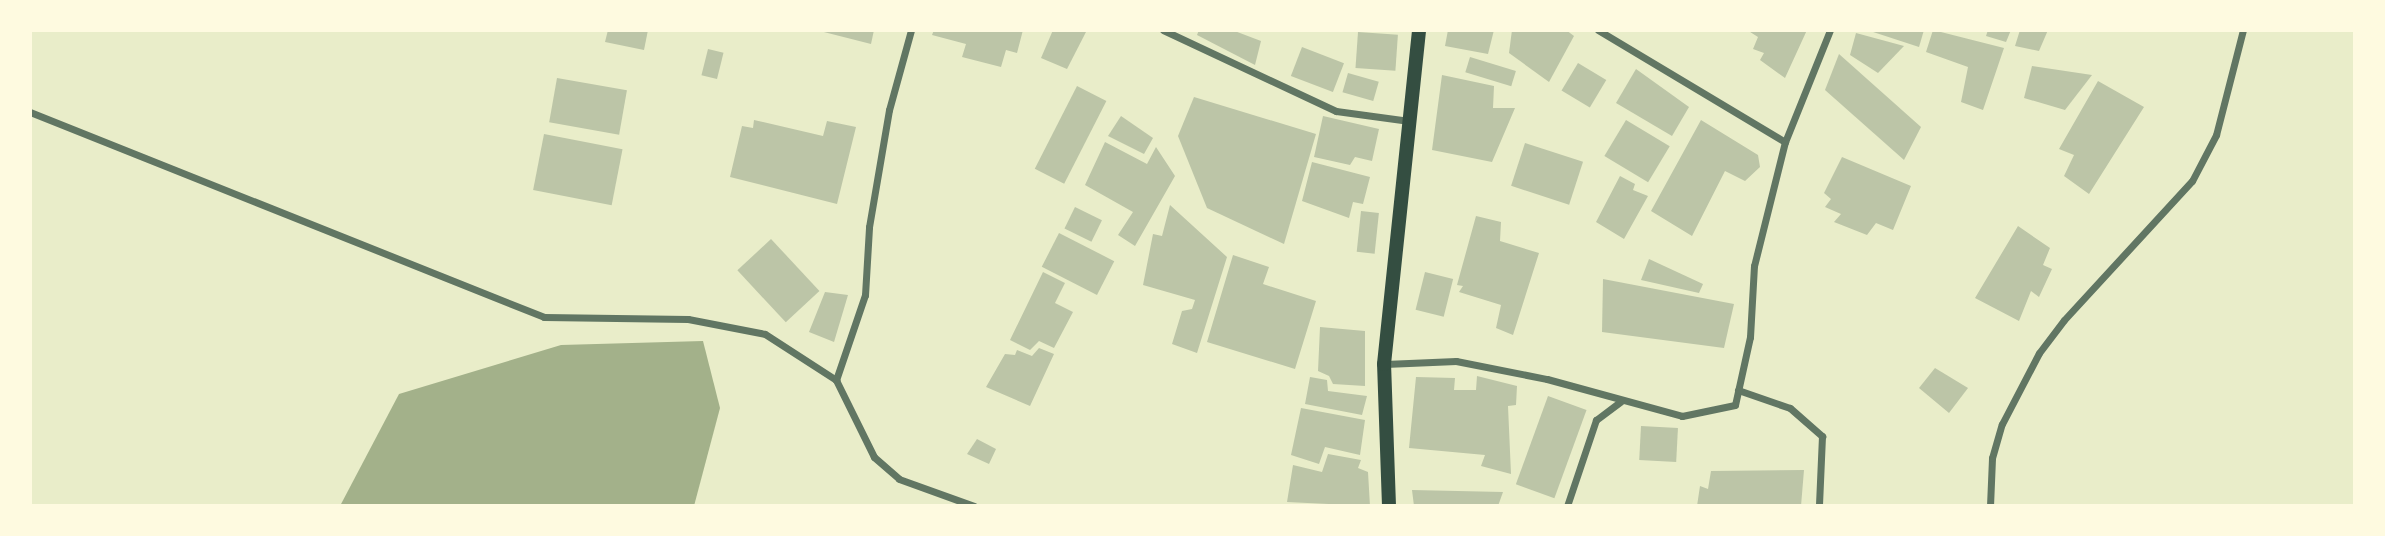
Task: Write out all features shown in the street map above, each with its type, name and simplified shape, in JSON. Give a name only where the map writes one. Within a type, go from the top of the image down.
[{"type":"main road","points":[[1389,506],[1384,364],[1419,30]]},
{"type":"street","points":[[836,380],[864,295],[869,228],[889,110],[911,30]]},
{"type":"street","points":[[1163,30],[1336,111],[1410,121]]},
{"type":"street","points":[[1598,30],[1785,142]]},
{"type":"street","points":[[1384,364],[1456,361],[1547,379],[1682,416],[1735,405],[1750,337],[1754,266],[1785,142],[1830,30]]},
{"type":"street","points":[[1990,506],[1992,458],[2002,424],[2039,353],[2064,320],[2192,181],[2216,135],[2243,30]]},
{"type":"street","points":[[30,112],[544,317],[688,319],[765,334],[836,380],[874,457],[899,479],[974,506]]},
{"type":"street","points":[[1738,390],[1790,408],[1822,436],[1819,506]]},
{"type":"street","points":[[1567,506],[1596,420],[1621,401]]},
{"type":"shaded area","points":[[703,341],[720,408],[694,506],[340,506],[399,394],[561,345]]},
{"type":"building","points":[[608,30],[648,30],[644,50],[605,42]]},
{"type":"building","points":[[816,30],[874,30],[871,44]]},
{"type":"building","points":[[934,30],[1023,30],[1017,53],[1006,50],[1001,67],[962,57],[966,44],[932,35]]},
{"type":"building","points":[[1053,30],[1087,30],[1067,69],[1041,58]]},
{"type":"building","points":[[1199,30],[1232,30],[1261,41],[1255,65],[1197,35]]},
{"type":"building","points":[[1448,30],[1494,30],[1488,54],[1445,46]]},
{"type":"building","points":[[1512,30],[1566,30],[1574,36],[1549,82],[1509,53]]},
{"type":"building","points":[[1747,30],[1807,30],[1785,78],[1760,60],[1764,53],[1753,49],[1758,37]]},
{"type":"building","points":[[1867,30],[1924,30],[1919,47]]},
{"type":"building","points":[[1933,30],[2004,48],[1983,110],[1961,102],[1968,67],[1926,52]]},
{"type":"building","points":[[1988,30],[2011,30],[2006,42],[1986,36]]},
{"type":"building","points":[[2020,30],[2048,30],[2039,51],[2015,46]]},
{"type":"building","points":[[1358,32],[1398,35],[1395,71],[1355,68]]},
{"type":"building","points":[[1856,33],[1904,46],[1878,73],[1850,55]]},
{"type":"building","points":[[1302,47],[1344,63],[1333,92],[1291,76]]},
{"type":"building","points":[[708,49],[724,53],[717,79],[701,75]]},
{"type":"building","points":[[1839,54],[1921,127],[1904,160],[1825,90]]},
{"type":"building","points":[[1470,57],[1516,71],[1511,86],[1465,72]]},
{"type":"building","points":[[1578,63],[1606,80],[1590,107],[1562,90]]},
{"type":"building","points":[[2032,66],[2092,75],[2065,110],[2024,98]]},
{"type":"building","points":[[1636,69],[1689,107],[1672,136],[1616,103]]},
{"type":"building","points":[[1348,73],[1379,82],[1373,101],[1342,92]]},
{"type":"building","points":[[1442,75],[1494,86],[1493,108],[1515,108],[1492,162],[1432,150]]},
{"type":"building","points":[[557,78],[627,90],[619,135],[549,122]]},
{"type":"building","points":[[2098,81],[2144,107],[2089,194],[2064,176],[2074,155],[2059,149]]},
{"type":"building","points":[[1077,86],[1106,101],[1064,184],[1035,169]]},
{"type":"building","points":[[1194,97],[1316,134],[1284,244],[1207,208],[1178,136]]},
{"type":"building","points":[[1121,116],[1153,138],[1144,154],[1108,136]]},
{"type":"building","points":[[1323,116],[1379,129],[1372,161],[1355,157],[1350,165],[1314,157]]},
{"type":"building","points":[[754,120],[823,136],[827,121],[856,127],[837,204],[730,177],[742,126],[753,128]]},
{"type":"building","points":[[1626,120],[1670,146],[1648,182],[1604,156]]},
{"type":"building","points":[[1701,120],[1758,155],[1760,167],[1745,181],[1725,171],[1692,236],[1651,211]]},
{"type":"building","points":[[544,134],[623,149],[612,205],[533,190]]},
{"type":"building","points":[[1105,142],[1147,164],[1156,147],[1175,176],[1135,246],[1118,235],[1133,212],[1085,185]]},
{"type":"building","points":[[1525,143],[1583,162],[1569,205],[1511,186]]},
{"type":"building","points":[[1842,157],[1911,186],[1893,230],[1876,223],[1867,235],[1834,222],[1841,214],[1825,207],[1831,199],[1824,193]]},
{"type":"building","points":[[1312,162],[1370,177],[1363,204],[1353,202],[1349,218],[1302,201]]},
{"type":"building","points":[[1620,176],[1635,184],[1633,190],[1648,196],[1624,239],[1596,222]]},
{"type":"building","points":[[1170,205],[1227,257],[1197,353],[1172,344],[1182,311],[1192,309],[1195,300],[1143,285],[1153,234],[1162,236]]},
{"type":"building","points":[[1075,207],[1102,220],[1091,242],[1064,229]]},
{"type":"building","points":[[1361,211],[1379,213],[1375,254],[1357,252]]},
{"type":"building","points":[[1476,216],[1501,222],[1500,241],[1539,253],[1513,335],[1496,328],[1501,305],[1459,292],[1463,286],[1457,285]]},
{"type":"building","points":[[2018,226],[2050,248],[2043,265],[2052,269],[2039,297],[2031,291],[2019,321],[1975,298]]},
{"type":"building","points":[[1059,233],[1114,261],[1097,295],[1042,267]]},
{"type":"building","points":[[771,239],[819,291],[786,322],[737,270]]},
{"type":"building","points":[[1233,255],[1269,267],[1263,284],[1316,301],[1295,369],[1207,342]]},
{"type":"building","points":[[1649,259],[1703,284],[1699,293],[1641,280]]},
{"type":"building","points":[[1043,272],[1065,283],[1055,303],[1073,312],[1054,348],[1039,341],[1030,350],[1010,340]]},
{"type":"building","points":[[1425,272],[1453,279],[1444,317],[1416,310]]},
{"type":"building","points":[[1603,279],[1734,304],[1724,348],[1602,332]]},
{"type":"building","points":[[825,292],[848,295],[834,342],[809,332]]},
{"type":"building","points":[[1320,327],[1365,331],[1365,386],[1333,384],[1329,376],[1318,371]]},
{"type":"building","points":[[1039,348],[1054,354],[1030,406],[986,387],[1005,354],[1015,355],[1017,350],[1032,356]]},
{"type":"building","points":[[1935,368],[1968,388],[1949,413],[1919,388]]},
{"type":"building","points":[[1477,376],[1517,386],[1516,405],[1508,406],[1511,474],[1481,466],[1485,455],[1409,448],[1416,377],[1455,378],[1454,390],[1476,390]]},
{"type":"building","points":[[1310,377],[1327,380],[1328,391],[1367,396],[1362,415],[1305,404]]},
{"type":"building","points":[[1548,396],[1587,410],[1554,498],[1516,484]]},
{"type":"building","points":[[1301,408],[1365,420],[1360,455],[1325,447],[1319,464],[1291,455]]},
{"type":"building","points":[[1641,426],[1678,428],[1676,462],[1639,460]]},
{"type":"building","points":[[977,439],[996,449],[989,464],[967,454]]},
{"type":"building","points":[[1328,454],[1361,460],[1358,468],[1368,472],[1370,506],[1287,502],[1293,465],[1322,472]]},
{"type":"building","points":[[1804,470],[1801,506],[1697,506],[1700,486],[1708,489],[1711,471]]},
{"type":"building","points":[[1412,490],[1503,492],[1498,506],[1414,506]]}]
